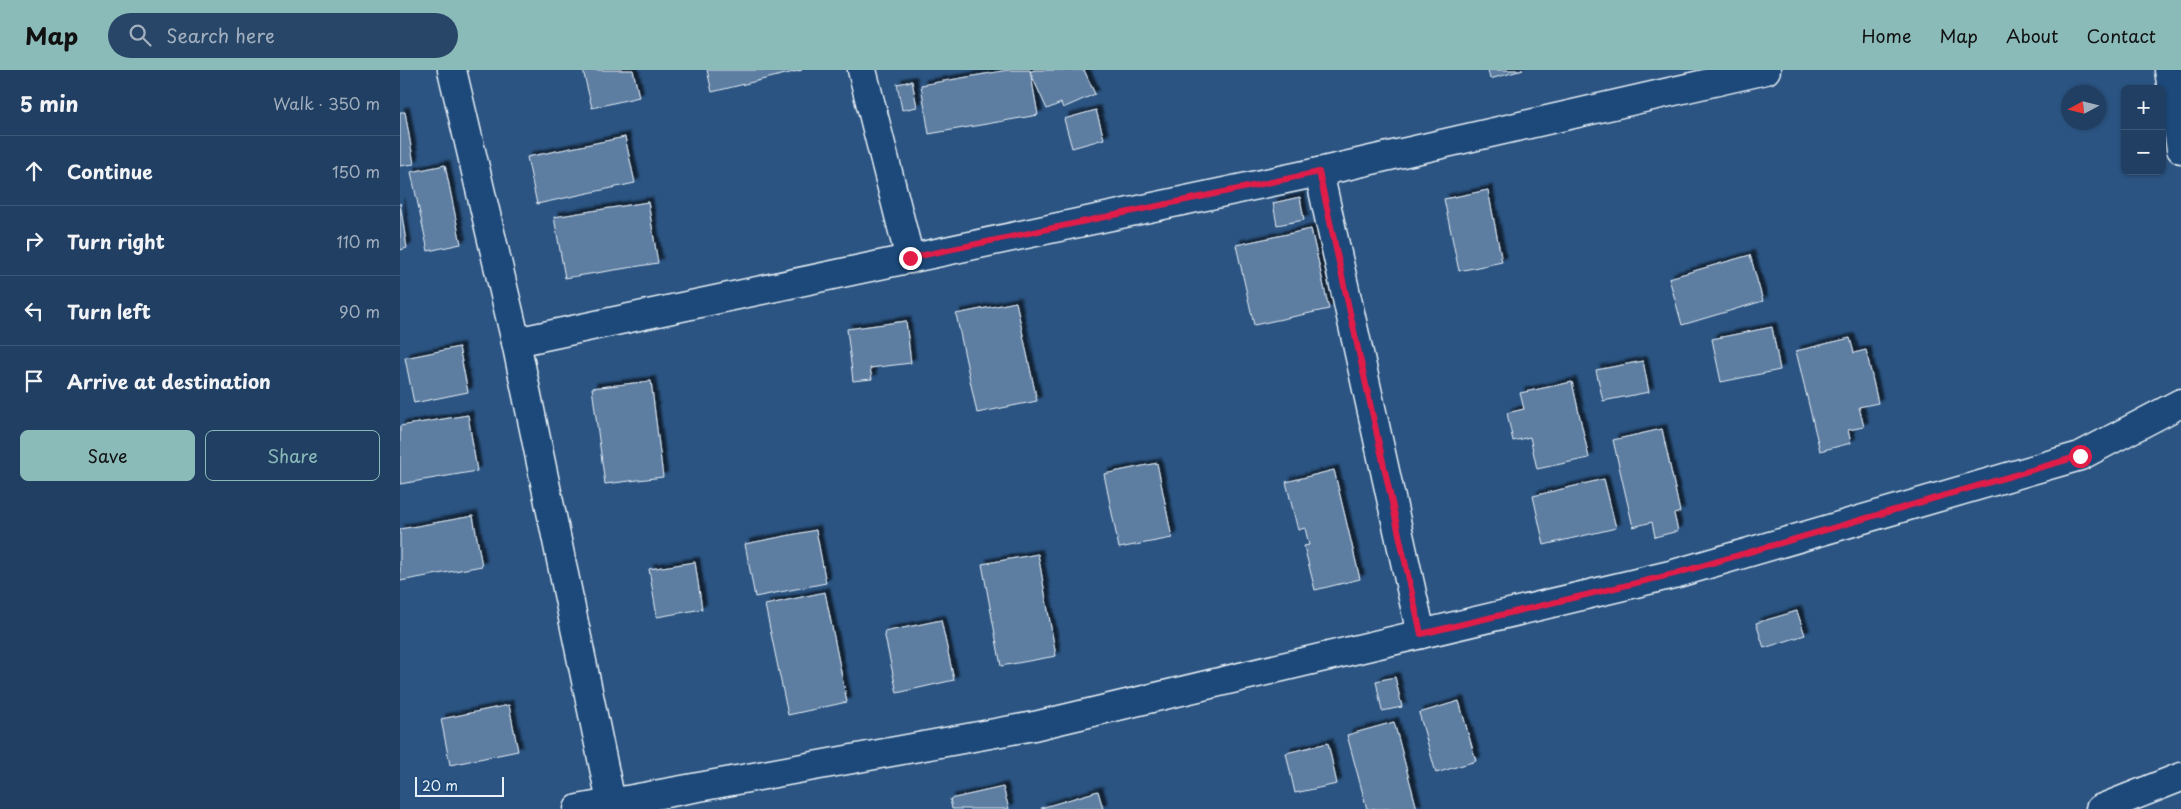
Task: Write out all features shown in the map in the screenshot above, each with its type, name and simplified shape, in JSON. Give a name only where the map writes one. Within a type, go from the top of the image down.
[{"type":"main road","points":[[452,70],[516,342],[611,802]]},
{"type":"main road","points":[[862,70],[910,258]]},
{"type":"main road","points":[[516,342],[1319,172],[1766,70]]},
{"type":"main road","points":[[2169,70],[2181,149]]},
{"type":"main road","points":[[1319,172],[1421,634]]},
{"type":"main road","points":[[578,809],[1034,726],[1674,574],[2080,456],[2181,403]]},
{"type":"main road","points":[[2100,809],[2181,777]]},
{"type":"building","points":[[583,70],[633,70],[639,97],[592,108]]},
{"type":"building","points":[[707,70],[802,70],[712,92]]},
{"type":"building","points":[[1008,70],[1030,70],[1038,115],[929,134],[921,85]]},
{"type":"building","points":[[1034,70],[1084,70],[1095,94],[1063,108],[1061,103],[1047,109],[1030,72]]},
{"type":"building","points":[[1488,70],[1523,70],[1490,79]]},
{"type":"building","points":[[912,81],[917,107],[902,110],[897,84]]},
{"type":"building","points":[[1096,110],[1104,139],[1072,148],[1064,119]]},
{"type":"building","points":[[400,112],[405,112],[414,164],[400,166]]},
{"type":"building","points":[[625,137],[635,183],[537,204],[527,157]]},
{"type":"building","points":[[445,165],[461,244],[428,251],[411,172]]},
{"type":"building","points":[[1488,190],[1502,262],[1459,271],[1444,199]]},
{"type":"building","points":[[1300,197],[1304,220],[1277,225],[1273,203]]},
{"type":"building","points":[[648,202],[658,263],[565,278],[554,217]]},
{"type":"building","points":[[400,203],[407,248],[400,250]]},
{"type":"building","points":[[1311,229],[1329,309],[1254,325],[1236,245]]},
{"type":"building","points":[[1750,255],[1763,301],[1682,325],[1669,278]]},
{"type":"building","points":[[1016,302],[1037,401],[977,413],[956,314]]},
{"type":"building","points":[[906,321],[911,363],[870,368],[872,379],[853,381],[847,329]]},
{"type":"building","points":[[1772,327],[1780,370],[1721,382],[1712,339]]},
{"type":"building","points":[[1850,338],[1854,353],[1866,350],[1878,403],[1859,407],[1864,427],[1848,430],[1851,443],[1820,451],[1796,351]]},
{"type":"building","points":[[459,347],[468,392],[414,403],[405,358]]},
{"type":"building","points":[[1643,361],[1649,392],[1603,401],[1596,370]]},
{"type":"building","points":[[651,381],[663,477],[605,484],[592,388]]},
{"type":"building","points":[[1572,382],[1589,458],[1537,469],[1530,437],[1513,441],[1507,413],[1524,409],[1520,393]]},
{"type":"building","points":[[468,415],[477,471],[400,484],[400,426]]},
{"type":"building","points":[[1662,429],[1680,512],[1674,514],[1678,531],[1655,537],[1652,522],[1633,527],[1613,440]]},
{"type":"building","points":[[1157,463],[1172,538],[1119,548],[1104,474]]},
{"type":"building","points":[[1334,470],[1360,579],[1315,590],[1304,546],[1309,545],[1305,528],[1298,530],[1286,482]]},
{"type":"building","points":[[1604,479],[1616,528],[1544,545],[1533,496]]},
{"type":"building","points":[[473,516],[482,566],[400,581],[400,529]]},
{"type":"building","points":[[816,530],[826,583],[755,597],[745,544]]},
{"type":"building","points":[[1038,554],[1056,656],[1001,666],[982,564]]},
{"type":"building","points":[[695,562],[702,609],[657,617],[649,569]]},
{"type":"building","points":[[825,592],[847,702],[788,715],[765,605]]},
{"type":"building","points":[[1797,611],[1805,635],[1764,648],[1756,623]]},
{"type":"building","points":[[941,620],[954,680],[897,693],[884,632]]},
{"type":"building","points":[[1395,677],[1402,707],[1382,711],[1376,681]]},
{"type":"building","points":[[1459,701],[1476,761],[1436,773],[1419,713]]},
{"type":"building","points":[[509,705],[518,751],[450,765],[441,719]]},
{"type":"building","points":[[1394,722],[1417,809],[1367,809],[1347,735]]},
{"type":"building","points":[[1328,743],[1337,784],[1295,793],[1286,753]]},
{"type":"building","points":[[1003,787],[1009,809],[952,809],[950,799]]},
{"type":"building","points":[[1098,791],[1103,809],[1041,808]]},
{"type":"route","points":[[910,258],[1319,172],[1421,634],[1674,574],[2080,456]]}]
